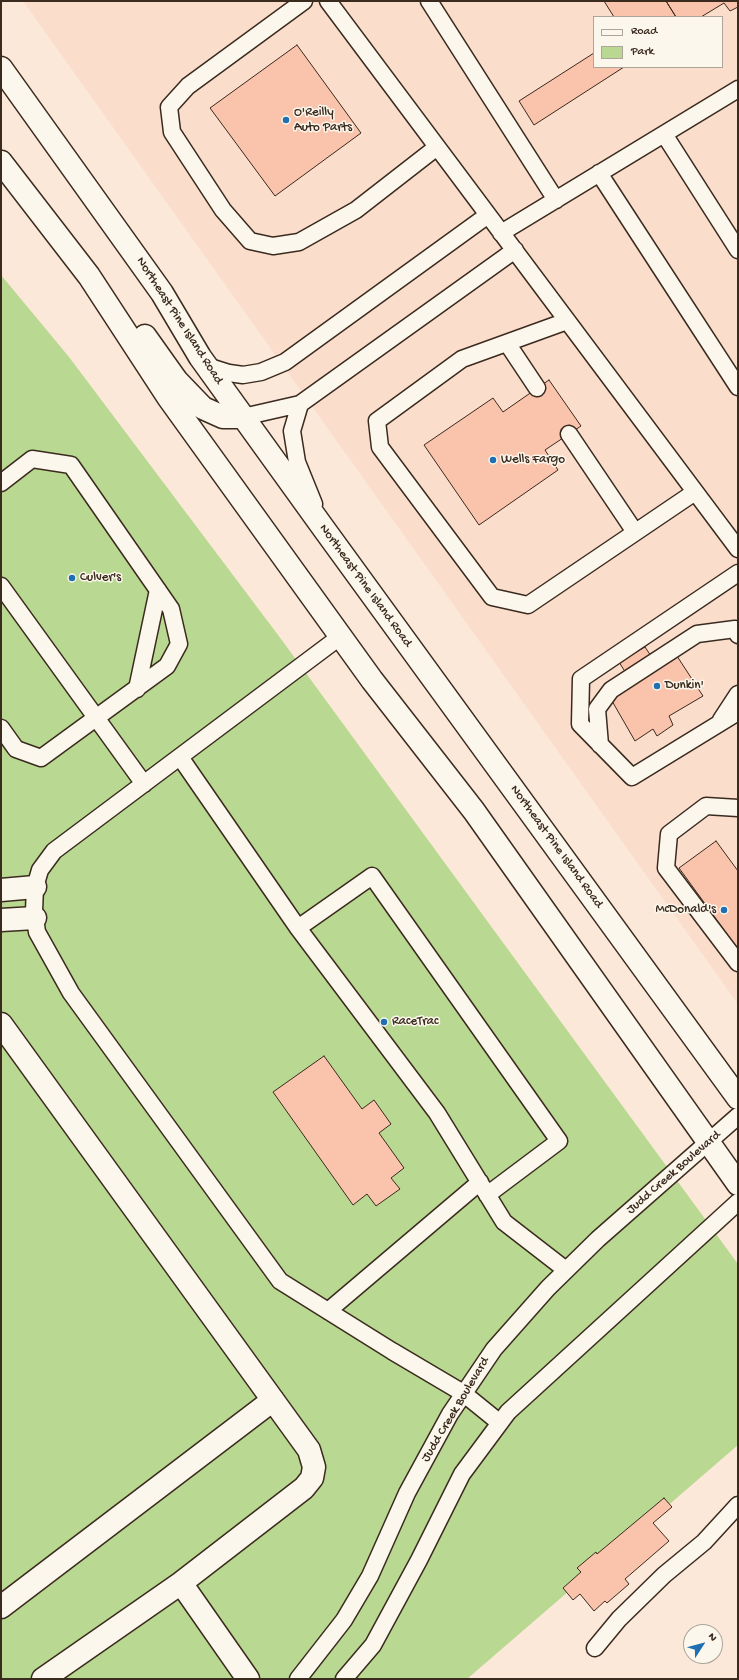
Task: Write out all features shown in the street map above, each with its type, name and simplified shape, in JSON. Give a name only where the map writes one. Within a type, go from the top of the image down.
[{"type":"main road","name":"Northeast Pine Island Road","points":[[1,68],[162,293],[207,366],[243,417],[738,1098]]},
{"type":"main road","points":[[1,158],[75,237],[177,381],[203,408],[223,417],[243,417]]},
{"type":"main road","points":[[1,162],[89,276],[168,397],[372,680],[474,812],[738,1184]]},
{"type":"main road","points":[[1,890],[35,887]]},
{"type":"main road","points":[[1,920],[35,918]]},
{"type":"main road","points":[[1,1024],[309,1450],[314,1467],[312,1478],[304,1488],[181,1583],[43,1679]]},
{"type":"main road","points":[[1,1607],[273,1400]]},
{"type":"main road","points":[[181,1583],[248,1679]]},
{"type":"lane","points":[[304,1],[188,86],[169,107],[172,132],[223,210],[250,241],[273,246],[299,242],[356,210],[437,147]]},
{"type":"lane","points":[[328,1],[738,549]]},
{"type":"lane","points":[[429,1],[556,200]]},
{"type":"lane","points":[[501,233],[664,134],[736,94]]},
{"type":"lane","points":[[664,134],[738,250]]},
{"type":"lane","points":[[599,173],[738,387]]},
{"type":"lane","points":[[207,366],[229,374],[243,376],[260,372],[285,362],[488,215]]},
{"type":"lane","points":[[243,417],[300,404],[514,250]]},
{"type":"lane","points":[[567,321],[462,360],[377,421],[380,447],[492,597],[528,605],[695,492]]},
{"type":"lane","points":[[507,343],[537,388]]},
{"type":"lane","points":[[300,404],[292,431],[296,462],[324,529]]},
{"type":"lane","points":[[568,434],[635,532]]},
{"type":"lane","points":[[1,482],[32,459],[71,465],[171,609],[179,644],[167,666],[41,758],[16,749],[1,728]]},
{"type":"lane","points":[[738,573],[580,679],[580,724],[632,777],[738,712]]},
{"type":"lane","points":[[1,586],[144,784]]},
{"type":"lane","points":[[137,689],[158,590]]},
{"type":"lane","points":[[600,745],[597,709],[611,690],[697,634],[735,629],[738,634]]},
{"type":"lane","points":[[341,636],[54,852],[40,870],[35,887],[35,918],[37,932],[71,993],[280,1280],[392,1351],[463,1393],[500,1423]]},
{"type":"lane","points":[[719,723],[738,694]]},
{"type":"lane","points":[[180,757],[298,928],[437,1113],[504,1222],[566,1270]]},
{"type":"lane","points":[[738,808],[706,806],[670,834],[666,868],[738,963]]},
{"type":"lane","points":[[298,928],[372,876],[559,1141],[483,1189],[328,1311]]},
{"type":"lane","name":"Judd Creek Boulevard","points":[[298,1679],[344,1620],[370,1576],[407,1493],[463,1393],[494,1348],[566,1270],[598,1239],[738,1116]]},
{"type":"lane","points":[[344,1679],[373,1645],[419,1560],[462,1474],[508,1412],[738,1202]]},
{"type":"lane","points":[[595,1648],[619,1619],[664,1575],[704,1542],[738,1505]]},
{"type":"shaded area","points":[[23,1],[738,1],[738,1004]]},
{"type":"green space","points":[[1,275],[69,357],[281,639],[738,1264],[738,1445],[467,1679],[1,1679]]},
{"type":"building","points":[[604,1],[666,1],[675,16],[613,16]]},
{"type":"building","points":[[666,1],[738,1],[738,7],[730,11],[724,3],[703,16],[675,16]]},
{"type":"building","name":"O'Reilly Auto Parts","points":[[297,45],[361,133],[275,196],[210,108]]},
{"type":"building","points":[[593,54],[593,68],[622,68],[534,125],[519,101]]},
{"type":"building","name":"Wells Fargo","points":[[549,380],[581,426],[545,450],[558,470],[479,525],[424,445],[493,398],[503,412]]},
{"type":"building","name":"Dunkin'","points":[[645,647],[657,665],[675,653],[703,696],[669,716],[673,725],[657,736],[653,729],[635,741],[608,694],[629,678],[619,662]]},
{"type":"building","name":"McDonald's","points":[[716,841],[738,871],[738,949],[679,868]]},
{"type":"building","points":[[324,1056],[362,1109],[374,1100],[391,1124],[379,1133],[404,1168],[391,1178],[400,1189],[376,1206],[367,1194],[353,1205],[273,1092]]},
{"type":"building","points":[[664,1498],[672,1507],[653,1523],[669,1541],[625,1579],[629,1584],[607,1603],[605,1601],[594,1611],[580,1594],[573,1600],[563,1588],[581,1572],[577,1568],[596,1552],[597,1554]]},
{"type":"place","name":"O'Reilly Auto Parts","points":[[286,120]]},
{"type":"place","name":"Wells Fargo","points":[[493,460]]},
{"type":"place","name":"Culver's","points":[[72,578]]},
{"type":"place","name":"Dunkin'","points":[[657,686]]},
{"type":"place","name":"McDonald's","points":[[724,910]]},
{"type":"place","name":"RaceTrac","points":[[384,1022]]}]
